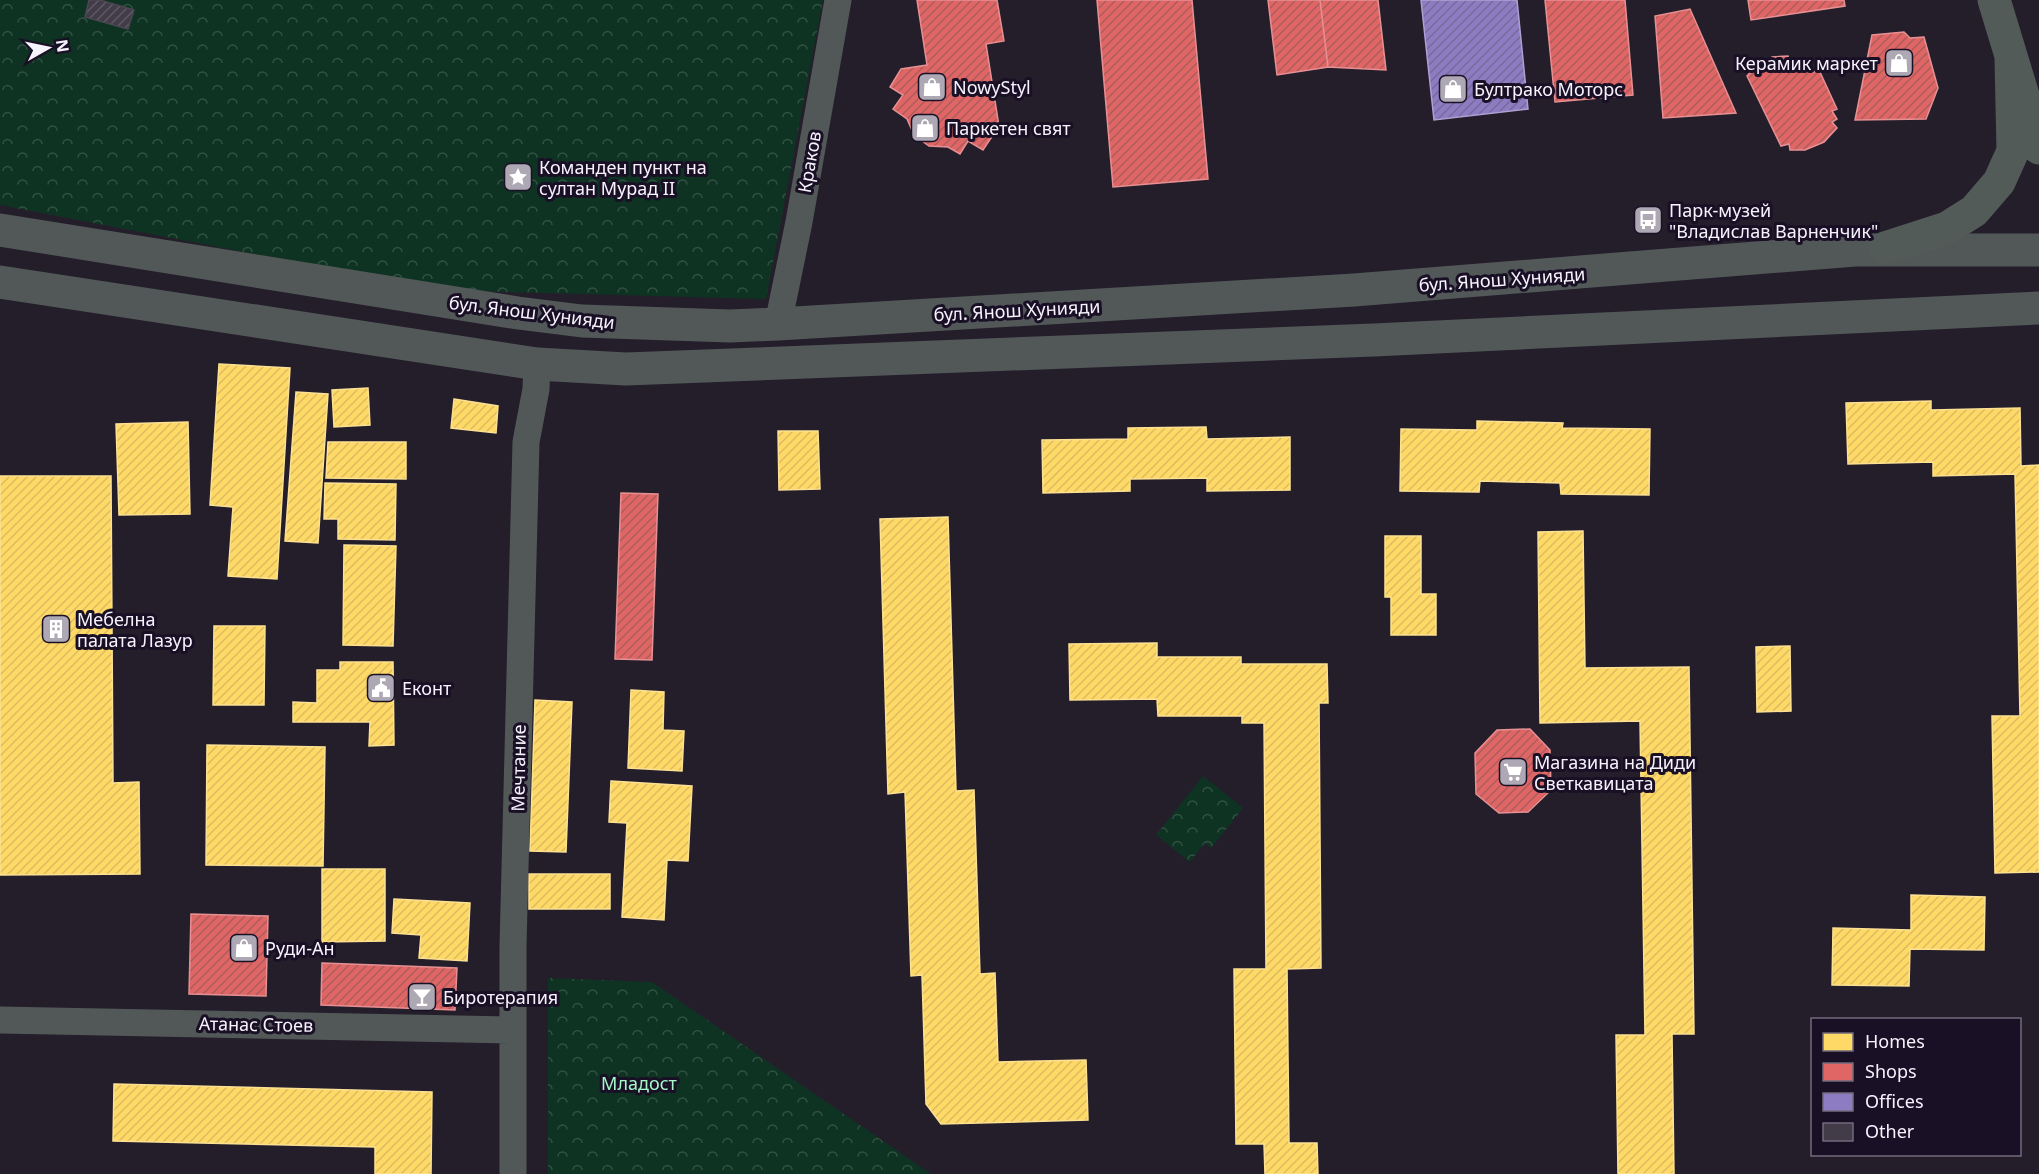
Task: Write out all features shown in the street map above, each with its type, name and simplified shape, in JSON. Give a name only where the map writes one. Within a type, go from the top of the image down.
[{"type":"main road","points":[[1994,0],[2039,148]]},
{"type":"main road","points":[[1885,248],[1947,228],[1974,211],[1999,182],[2013,151],[2011,59]]},
{"type":"street","name":"Краков","points":[[778,324],[799,222],[838,0]]},
{"type":"street","name":"бул. Янош Хунияди","points":[[0,230],[259,274],[561,319],[730,326],[1354,290],[1885,248],[2039,250]]},
{"type":"street","points":[[0,282],[537,364],[626,369],[1374,340],[2039,308]]},
{"type":"street","name":"Мечтание","points":[[513,1174],[512,1030],[526,442],[536,388],[537,364]]},
{"type":"street","name":"Атанас Стоев","points":[[0,1020],[512,1030]]},
{"type":"green space","points":[[0,0],[823,0],[766,299],[470,291],[265,256],[0,205]]},
{"type":"green space","points":[[1203,776],[1243,808],[1211,848],[1205,843],[1190,862],[1156,835]]},
{"type":"green space","name":"Младост","points":[[548,978],[652,982],[931,1174],[548,1174]]},
{"type":"building: Homes","points":[[219,364],[290,368],[277,579],[228,576],[233,507],[210,505]]},
{"type":"building: Homes","points":[[368,388],[370,425],[334,427],[332,390]]},
{"type":"building: Homes","points":[[296,392],[328,394],[318,543],[285,541]]},
{"type":"building: Homes","points":[[454,399],[498,406],[496,433],[451,428]]},
{"type":"building: Homes","points":[[1931,401],[1931,410],[2020,408],[2021,466],[2039,465],[2039,872],[1995,873],[1992,716],[2020,716],[2015,474],[1933,476],[1933,462],[1848,464],[1846,403]]},
{"type":"building: Homes","points":[[1477,421],[1563,423],[1562,428],[1650,429],[1649,495],[1561,494],[1560,483],[1480,481],[1479,492],[1400,491],[1401,429],[1477,430]]},
{"type":"building: Homes","points":[[188,422],[190,514],[119,515],[116,424]]},
{"type":"building: Homes","points":[[1206,427],[1207,439],[1290,437],[1290,490],[1207,491],[1207,478],[1130,479],[1130,491],[1043,493],[1042,440],[1128,439],[1128,428]]},
{"type":"building: Homes","points":[[778,431],[818,431],[820,489],[779,490]]},
{"type":"building: Homes","points":[[328,442],[406,442],[406,479],[326,478]]},
{"type":"building: Homes","name":"Мебелна палата Лазур","points":[[0,476],[111,476],[113,783],[139,782],[140,874],[0,875]]},
{"type":"building: Homes","points":[[325,483],[396,484],[395,540],[338,539],[338,519],[324,519]]},
{"type":"building: Homes","points":[[948,517],[956,791],[974,790],[980,974],[995,973],[998,1062],[1086,1060],[1088,1120],[941,1124],[926,1104],[922,975],[911,976],[905,792],[888,794],[880,519]]},
{"type":"building: Homes","points":[[1583,531],[1585,668],[1689,667],[1694,1034],[1672,1034],[1674,1174],[1618,1174],[1616,1035],[1645,1035],[1640,721],[1540,723],[1538,532]]},
{"type":"building: Homes","points":[[1385,536],[1421,536],[1421,594],[1436,594],[1436,635],[1391,635],[1391,597],[1385,597]]},
{"type":"building: Homes","points":[[344,545],[396,546],[393,646],[343,645]]},
{"type":"building: Homes","points":[[214,626],[265,626],[264,705],[213,705]]},
{"type":"building: Homes","points":[[1157,643],[1157,657],[1241,657],[1241,664],[1327,664],[1328,703],[1319,703],[1321,968],[1287,969],[1289,1143],[1317,1143],[1318,1174],[1265,1174],[1264,1144],[1236,1144],[1234,969],[1266,969],[1264,723],[1242,723],[1242,716],[1158,716],[1157,699],[1070,700],[1069,644]]},
{"type":"building: Homes","points":[[1790,646],[1791,711],[1757,712],[1756,647]]},
{"type":"building: Homes","points":[[340,662],[393,662],[394,745],[369,746],[370,722],[293,722],[293,702],[317,703],[317,670],[340,670]]},
{"type":"building: Homes","points":[[631,690],[664,692],[663,730],[684,731],[682,771],[628,768]]},
{"type":"building: Homes","points":[[535,700],[572,702],[566,852],[530,851]]},
{"type":"building: Homes","points":[[207,745],[325,747],[323,866],[206,865]]},
{"type":"building: Homes","points":[[611,781],[692,786],[688,861],[667,860],[664,920],[622,917],[627,823],[609,822]]},
{"type":"building: Homes","points":[[322,869],[385,869],[385,941],[322,942]]},
{"type":"building: Homes","points":[[529,874],[610,874],[610,909],[529,909]]},
{"type":"building: Homes","points":[[1911,895],[1985,897],[1984,950],[1910,949],[1909,986],[1832,985],[1833,928],[1911,930]]},
{"type":"building: Homes","points":[[394,899],[470,903],[467,961],[419,958],[421,935],[392,933]]},
{"type":"building: Homes","points":[[114,1084],[432,1092],[431,1174],[375,1174],[375,1147],[113,1141]]},
{"type":"building: Shops","points":[[917,0],[997,0],[1004,41],[986,44],[999,126],[983,150],[968,141],[960,154],[948,147],[929,146],[914,135],[907,119],[893,109],[903,95],[890,87],[901,69],[927,65]]},
{"type":"building: Shops","points":[[1097,0],[1192,0],[1208,179],[1113,187]]},
{"type":"building: Shops","points":[[1268,0],[1320,0],[1328,67],[1277,75]]},
{"type":"building: Shops","points":[[1320,0],[1378,0],[1386,70],[1328,67]]},
{"type":"building: Shops","points":[[1545,0],[1625,0],[1633,95],[1555,102]]},
{"type":"building: Shops","points":[[1748,0],[1844,0],[1845,6],[1751,20]]},
{"type":"building: Shops","points":[[1690,9],[1736,113],[1663,118],[1655,16]]},
{"type":"building: Shops","name":"Керамик маркет","points":[[1904,32],[1910,38],[1924,37],[1938,88],[1926,119],[1855,120],[1872,35]]},
{"type":"building: Shops","points":[[1788,56],[1789,60],[1801,61],[1802,66],[1810,66],[1813,72],[1819,70],[1837,109],[1832,111],[1837,119],[1832,122],[1837,128],[1824,142],[1805,150],[1790,150],[1789,144],[1781,146],[1747,76],[1760,62],[1767,64],[1772,57]]},
{"type":"building: Shops","points":[[621,493],[658,494],[652,660],[615,659]]},
{"type":"building: Shops","name":"Магазина на Диди Светкавицата","points":[[1530,729],[1550,750],[1551,790],[1528,812],[1499,813],[1476,794],[1475,753],[1497,730]]},
{"type":"building: Shops","points":[[191,914],[268,916],[266,996],[189,994]]},
{"type":"building: Shops","points":[[322,963],[457,968],[455,1010],[321,1005]]},
{"type":"building: Offices","points":[[1421,0],[1517,0],[1528,109],[1434,120]]},
{"type":"building: Other","points":[[89,0],[100,0],[134,10],[128,29],[85,17]]},
{"type":"place","name":"Керамик маркет","points":[[1899,63]]},
{"type":"place","name":"NowyStyl","points":[[932,87]]},
{"type":"place","name":"Бултрако Моторс","points":[[1453,89]]},
{"type":"place","name":"Паркетен свят","points":[[925,128]]},
{"type":"place","name":"Команден пункт на султан Мурад II","points":[[518,177]]},
{"type":"place","name":"Парк-музей \"Владислав Варненчик\"","points":[[1648,220]]},
{"type":"place","name":"Мебелна палата Лазур","points":[[56,629]]},
{"type":"place","name":"Еконт","points":[[381,688]]},
{"type":"place","name":"Магазина на Диди Светкавицата","points":[[1513,772]]},
{"type":"place","name":"Руди-Ан","points":[[244,948]]},
{"type":"place","name":"Биротерапия","points":[[422,997]]}]
